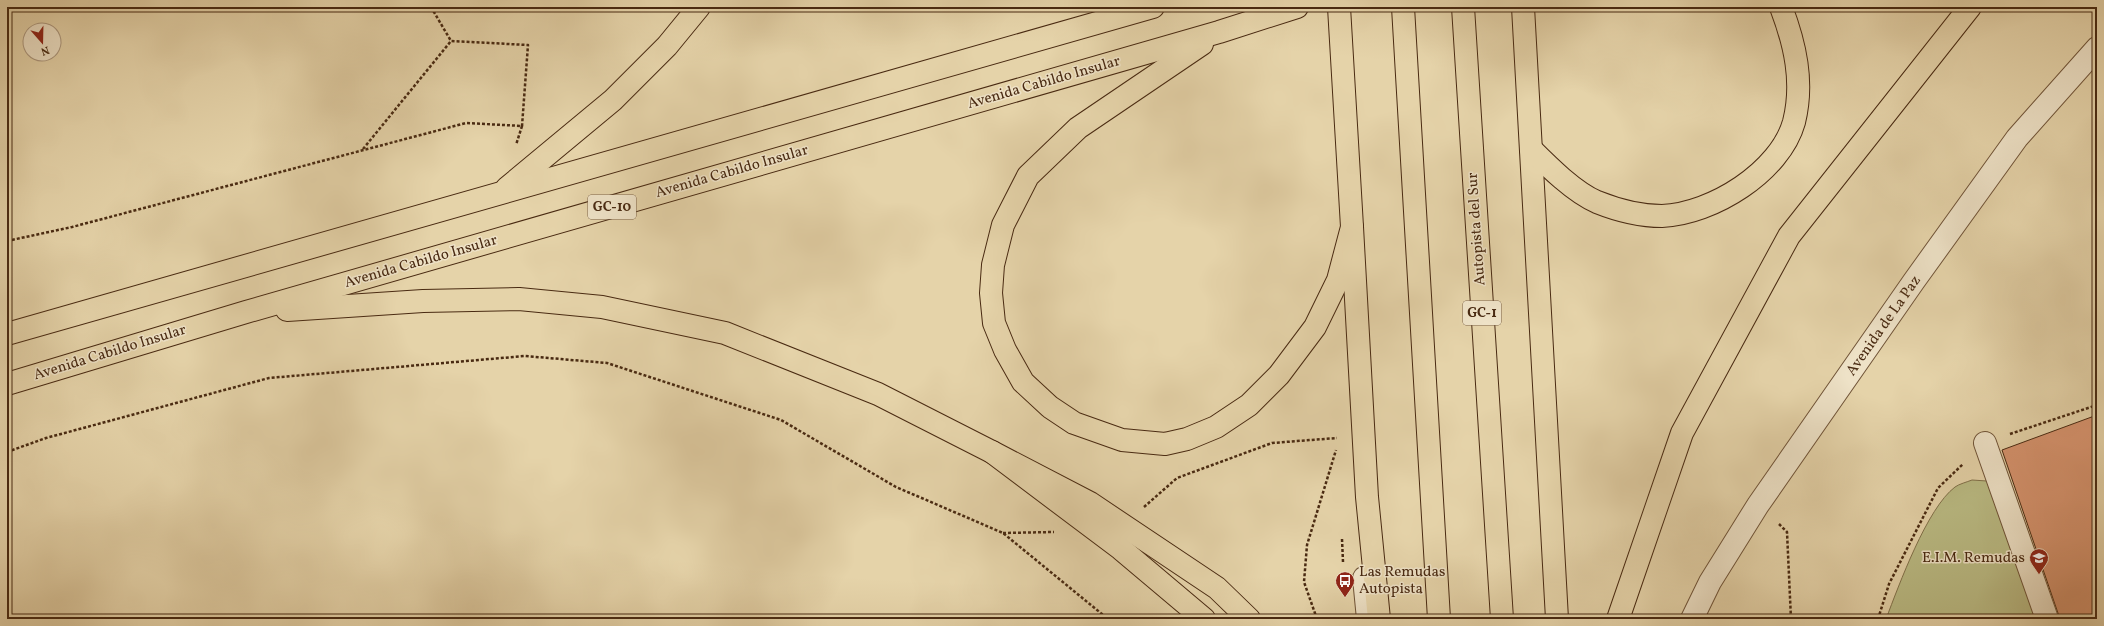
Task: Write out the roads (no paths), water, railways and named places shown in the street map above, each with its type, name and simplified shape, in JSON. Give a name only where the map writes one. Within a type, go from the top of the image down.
[{"type":"main road","points":[[502,192],[613,100],[667,46],[699,7]]},
{"type":"main road","points":[[7,334],[1153,7]]},
{"type":"main road","name":"Avenida Cabildo Insular","points":[[7,384],[246,312],[1219,32],[1297,7]]},
{"type":"main road","points":[[1339,7],[1367,497],[1379,619]]},
{"type":"main road","name":"Autopista del Sur","points":[[1463,7],[1502,619]]},
{"type":"main road","points":[[1522,7],[1557,619]]},
{"type":"main road","points":[[1531,149],[1571,185],[1596,202],[1631,213],[1663,216],[1697,209],[1731,194],[1752,180],[1778,153],[1794,123],[1799,82],[1797,58],[1780,7]]},
{"type":"main road","points":[[1618,619],[1682,433],[1789,236],[1970,7]]},
{"type":"main road","points":[[1403,13],[1439,619]]},
{"type":"main road","points":[[1219,32],[1078,128],[1028,176],[1003,225],[993,265],[991,293],[994,323],[1005,350],[1023,382],[1050,407],[1074,423],[1122,440],[1165,444],[1188,439],[1216,427],[1249,405],[1279,375],[1316,327],[1338,280],[1352,227]]},
{"type":"main road","points":[[246,312],[424,301],[519,299],[602,308],[725,333],[878,394],[1090,503],[1217,588],[1249,619]]},
{"type":"main road","points":[[992,452],[1121,549],[1204,619]]},
{"type":"street","name":"Avenida de La Paz","points":[[1692,619],[1710,582],[1758,505],[2017,138],[2097,48]]},
{"type":"street","points":[[1984,443],[2047,619]]},
{"type":"street","points":[[1367,497],[1362,545],[1368,619]]},
{"type":"place","name":"E.I.M. Remudas","points":[[2039,575]]},
{"type":"place","name":"Las Remudas Autopista","points":[[1345,598]]}]
